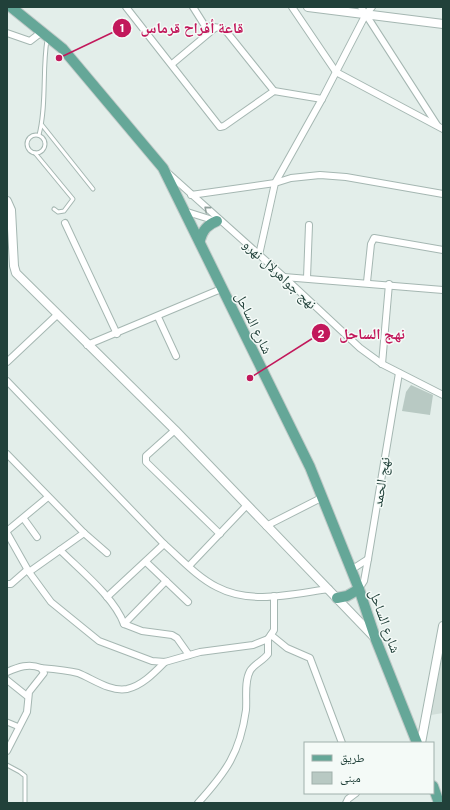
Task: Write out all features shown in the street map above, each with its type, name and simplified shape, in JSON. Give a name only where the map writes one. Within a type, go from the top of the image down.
[{"type":"main road","name":"شارع الساحل","points":[[11,7],[63,49],[163,168],[200,240],[222,289],[323,497],[351,570],[360,589],[376,640],[417,742]]},
{"type":"main road","points":[[200,240],[202,232],[206,227],[220,222]]},
{"type":"main road","points":[[337,598],[347,596],[360,589]]},
{"type":"main road","points":[[434,789],[439,803]]},
{"type":"street","points":[[126,7],[220,127],[224,126],[274,91]]},
{"type":"street","points":[[193,7],[203,24],[226,31],[274,91],[322,99]]},
{"type":"street","points":[[292,7],[336,72],[440,127]]},
{"type":"street","points":[[308,7],[364,9],[443,24]]},
{"type":"street","points":[[364,9],[372,7]]},
{"type":"street","points":[[259,255],[275,183],[336,72],[364,9]]},
{"type":"street","points":[[364,9],[440,127]]},
{"type":"street","points":[[172,64],[215,28]]},
{"type":"street","points":[[7,33],[30,41],[45,34]]},
{"type":"street","name":"نهج جواهرلال نهرو","points":[[163,168],[220,222],[284,277],[354,343],[382,364],[443,396]]},
{"type":"street","points":[[191,195],[275,183],[291,178],[331,175],[443,194]]},
{"type":"street","points":[[7,201],[11,210],[15,271],[87,345],[175,430],[266,526],[329,589],[376,640]]},
{"type":"street","points":[[184,211],[220,222]]},
{"type":"street","points":[[65,223],[117,334]]},
{"type":"street","points":[[307,278],[309,225]]},
{"type":"street","points":[[368,282],[371,244],[374,238],[443,250]]},
{"type":"street","points":[[284,277],[368,282],[443,290]]},
{"type":"street","points":[[382,364],[389,284]]},
{"type":"street","points":[[87,345],[158,317],[222,289]]},
{"type":"street","points":[[7,362],[58,314]]},
{"type":"street","points":[[158,317],[176,356]]},
{"type":"street","name":"نهج الحمد","points":[[360,589],[364,581],[368,559],[399,373]]},
{"type":"street","points":[[7,381],[164,544],[215,586],[229,593],[243,596],[274,596],[329,589]]},
{"type":"street","points":[[175,430],[146,456],[146,462],[220,534]]},
{"type":"street","points":[[7,454],[84,533],[107,553]]},
{"type":"street","points":[[48,497],[7,532],[28,571],[51,602],[99,641],[152,661],[165,662],[215,649],[253,645],[270,637]]},
{"type":"street","points":[[266,526],[323,497]]},
{"type":"street","points":[[189,566],[247,505]]},
{"type":"street","points":[[24,519],[37,537]]},
{"type":"street","points":[[7,584],[11,584],[84,533]]},
{"type":"street","points":[[107,598],[164,544]]},
{"type":"street","points":[[60,550],[118,610],[124,624],[142,631],[172,635],[177,638],[189,655]]},
{"type":"street","points":[[351,570],[368,559]]},
{"type":"street","points":[[146,562],[188,602]]},
{"type":"street","points":[[124,624],[166,581]]},
{"type":"street","points":[[198,803],[232,760],[242,732],[250,670],[268,654],[270,637],[274,623],[274,596]]},
{"type":"street","points":[[421,742],[443,626]]},
{"type":"street","points":[[270,637],[287,648],[310,658],[342,742]]},
{"type":"street","points":[[7,672],[21,666],[77,673],[100,684],[126,689],[146,680],[165,662]]},
{"type":"street","points":[[8,747],[27,712],[27,696],[43,676],[44,671],[41,668]]},
{"type":"street","points":[[7,680],[27,696]]},
{"type":"street","points":[[7,722],[20,727]]},
{"type":"street","points":[[346,803],[348,799],[355,794]]},
{"type":"lane","points":[[39,135],[42,125],[45,34]]},
{"type":"lane","points":[[42,125],[93,189]]},
{"type":"lane","points":[[35,153],[41,151],[45,146],[44,139],[39,135],[30,136],[27,142],[29,150],[35,153],[73,200],[64,211],[58,212],[54,208]]},
{"type":"lane","points":[[7,765],[25,776],[24,803]]},
{"type":"shaded area","points":[[443,651],[443,713],[431,715]]},
{"type":"building","points":[[411,385],[433,395],[430,415],[402,411],[406,392]]},
{"type":"place","name":"قاعة أفراح قرماس","points":[[59,58]]},
{"type":"place","name":"نهج الساحل","points":[[250,378]]}]
